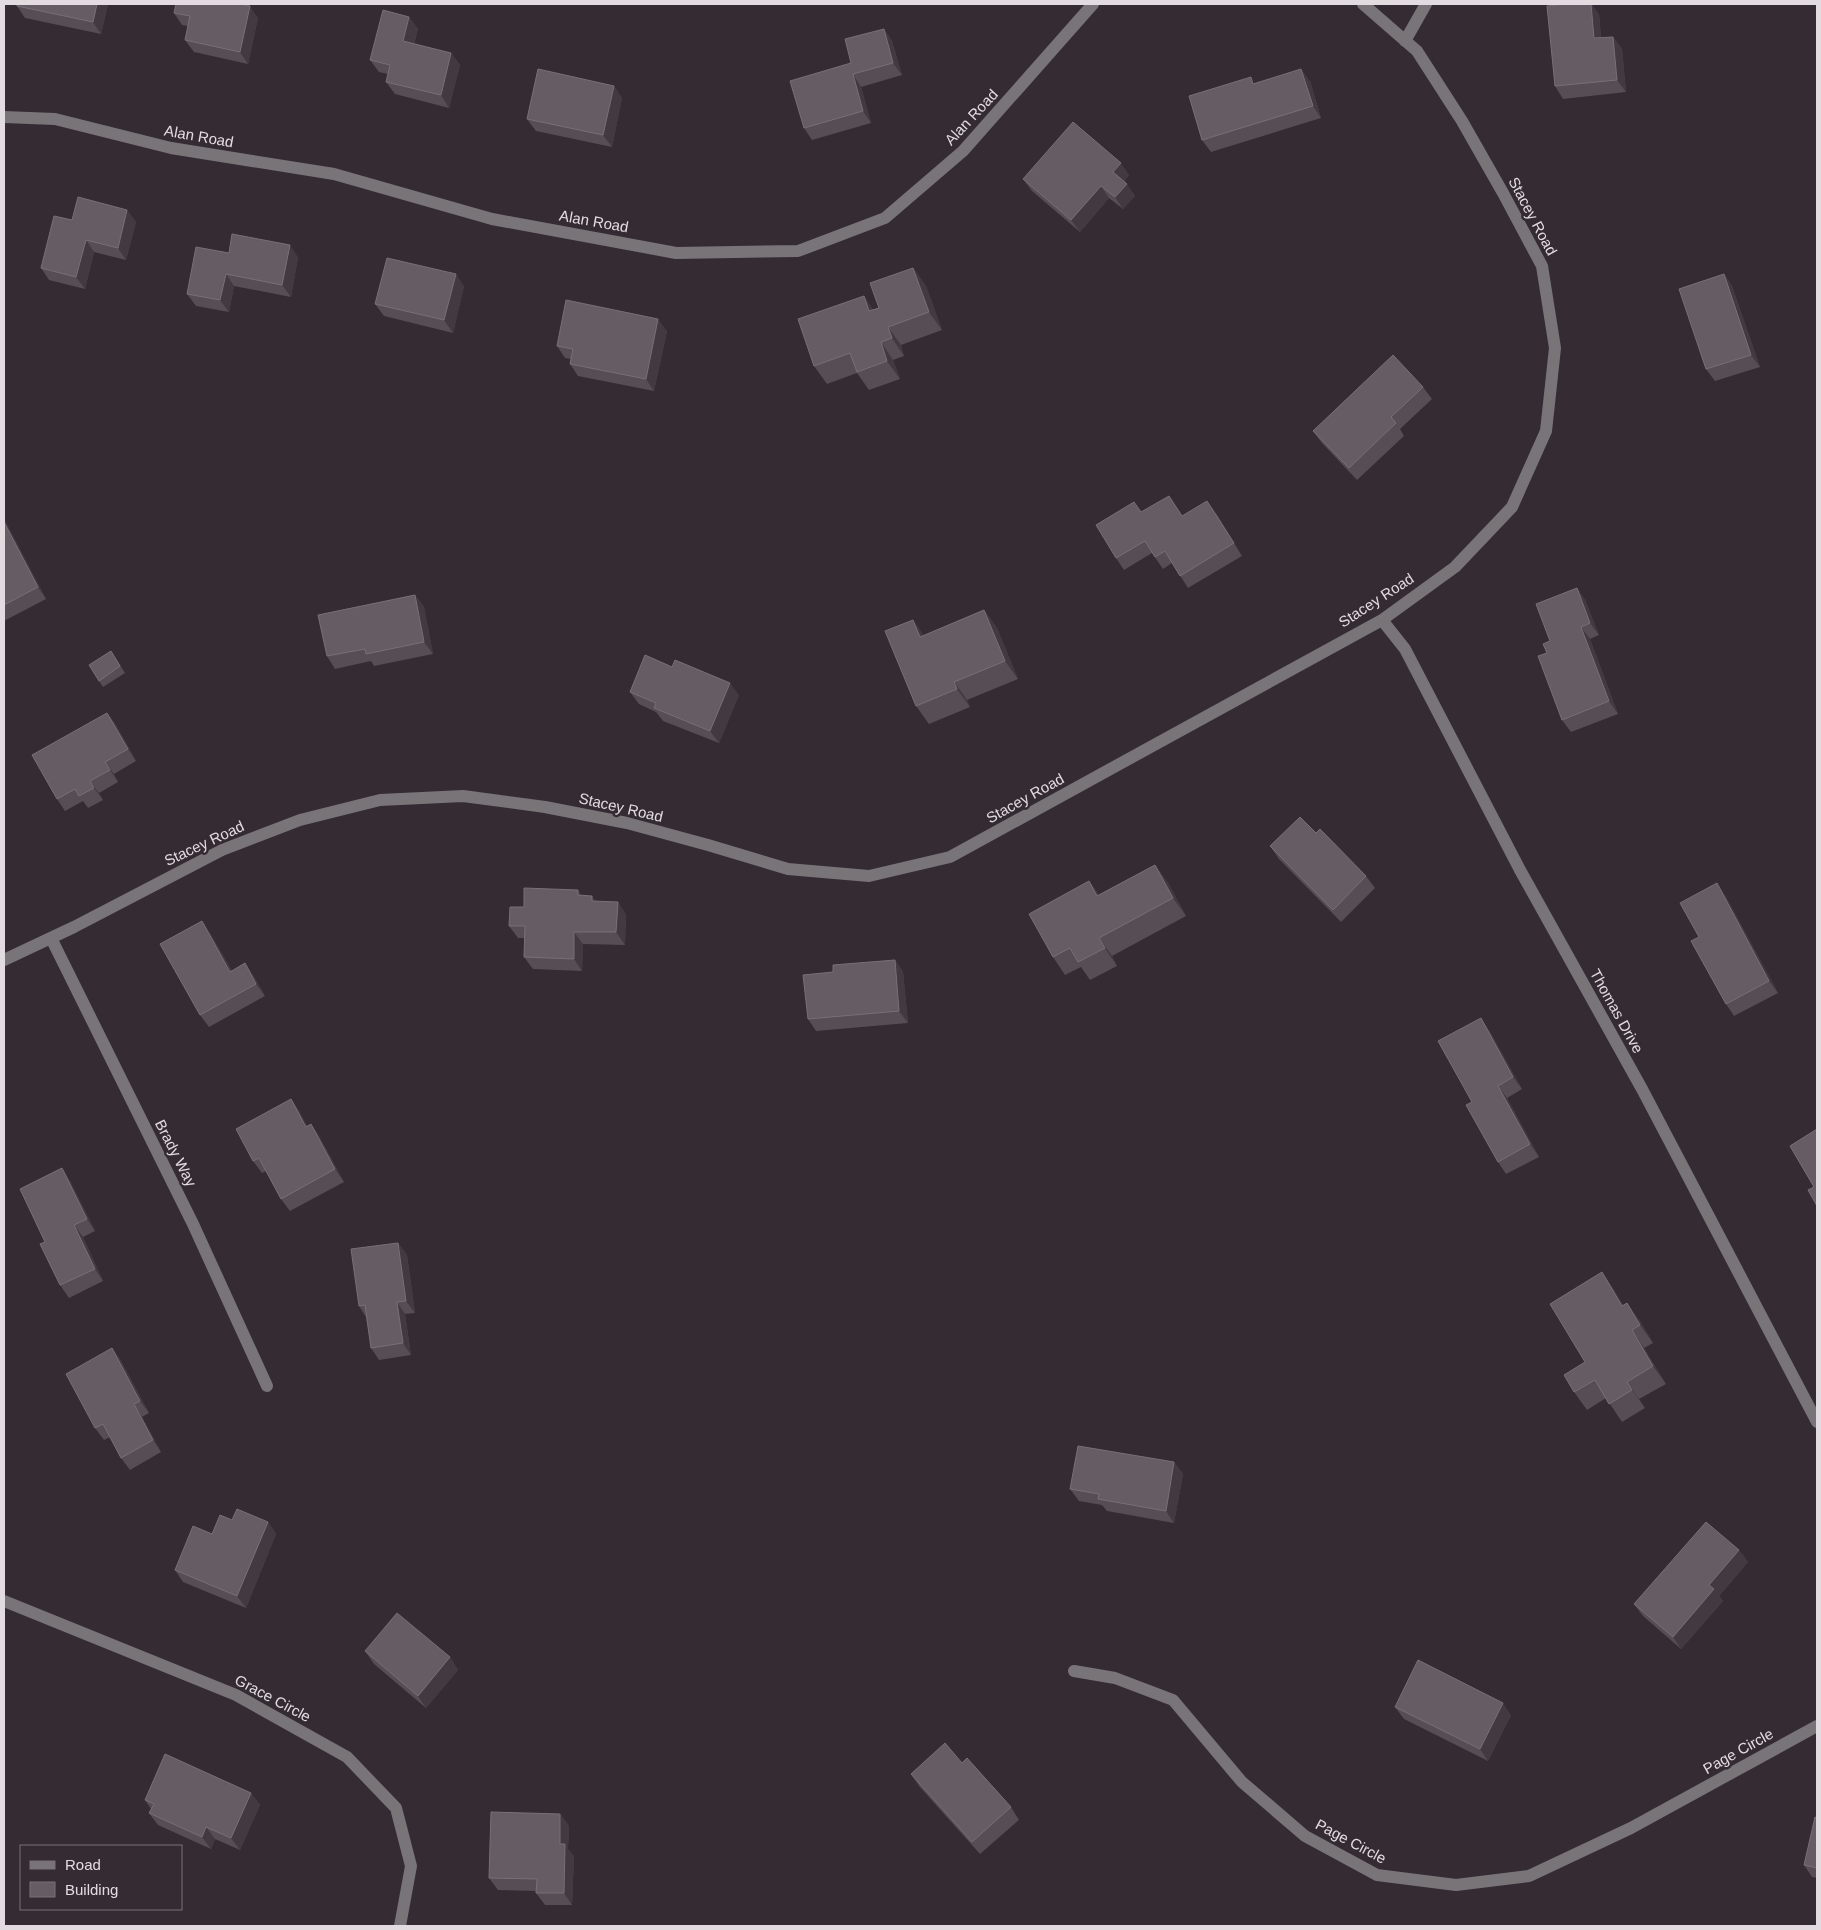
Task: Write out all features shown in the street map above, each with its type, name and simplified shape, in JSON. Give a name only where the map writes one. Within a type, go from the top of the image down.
[{"type":"street","name":"Alan Road","points":[[4,117],[55,119],[171,148],[334,174],[492,219],[676,253],[798,251],[885,218],[964,151],[1093,4]]},
{"type":"street","name":"Stacey Road","points":[[4,960],[222,850],[300,820],[380,800],[463,796],[546,806],[627,823],[788,869],[869,876],[950,857],[1382,620],[1455,567],[1512,507],[1546,431],[1556,348],[1542,266],[1503,193],[1462,121],[1417,51],[1363,4]]},
{"type":"street","points":[[1405,41],[1426,4]]},
{"type":"street","name":"Thomas Drive","points":[[1382,620],[1405,648],[1520,870],[1646,1097],[1817,1422]]},
{"type":"street","name":"Brady Way","points":[[50,938],[194,1224],[266,1386]]},
{"type":"street","name":"Grace Circle","points":[[4,1601],[236,1696],[346,1757],[396,1808],[411,1866],[400,1926]]},
{"type":"street","name":"Page Circle","points":[[1074,1671],[1115,1678],[1173,1700],[1242,1782],[1305,1836],[1377,1875],[1456,1885],[1529,1876],[1631,1828],[1817,1726]]},
{"type":"building","points":[[17,4],[97,4],[93,22],[17,6]]},
{"type":"building","points":[[176,4],[241,4],[250,6],[240,52],[185,40],[190,16],[174,13]]},
{"type":"building","points":[[1591,4],[1594,38],[1613,37],[1617,80],[1555,86],[1547,6]]},
{"type":"building","points":[[383,10],[409,17],[403,41],[451,53],[441,95],[386,82],[390,65],[370,60]]},
{"type":"building","points":[[884,29],[893,63],[853,74],[863,111],[804,128],[790,81],[851,63],[845,39]]},
{"type":"building","points":[[538,69],[614,86],[603,135],[527,119]]},
{"type":"building","points":[[1301,69],[1313,106],[1202,140],[1189,96],[1251,77],[1253,84]]},
{"type":"building","points":[[1073,122],[1121,163],[1113,172],[1127,184],[1115,197],[1101,186],[1071,220],[1023,179]]},
{"type":"building","points":[[78,197],[127,210],[118,248],[86,240],[76,277],[41,268],[54,216],[72,220]]},
{"type":"building","points":[[232,234],[290,245],[282,285],[226,274],[220,300],[187,294],[196,247],[229,253]]},
{"type":"building","points":[[387,258],[456,274],[444,320],[375,304]]},
{"type":"building","points":[[913,268],[929,312],[888,327],[892,338],[881,342],[887,361],[857,372],[850,353],[814,366],[798,319],[864,296],[869,311],[879,308],[870,283]]},
{"type":"building","points":[[1724,274],[1751,355],[1706,369],[1679,289]]},
{"type":"building","points":[[566,300],[658,319],[646,379],[570,364],[573,349],[557,346]]},
{"type":"building","points":[[1393,355],[1423,387],[1391,417],[1396,423],[1349,468],[1313,431]]},
{"type":"building","points":[[1169,496],[1182,516],[1207,501],[1234,543],[1180,576],[1165,551],[1155,557],[1145,541],[1116,558],[1096,525],[1134,502],[1141,512]]},
{"type":"building","points":[[4,522],[38,587],[4,605]]},
{"type":"building","points":[[1577,588],[1590,623],[1581,627],[1609,701],[1562,720],[1538,656],[1547,653],[1543,644],[1550,641],[1536,604]]},
{"type":"building","points":[[415,595],[424,642],[366,654],[365,649],[327,656],[318,615]]},
{"type":"building","points":[[984,610],[1005,661],[954,682],[957,689],[916,706],[885,631],[913,620],[920,637]]},
{"type":"building","points":[[111,651],[120,666],[99,681],[89,665]]},
{"type":"building","points":[[645,655],[672,667],[675,660],[730,683],[710,731],[654,708],[656,703],[630,692]]},
{"type":"building","points":[[107,713],[128,749],[105,762],[110,770],[90,781],[94,788],[79,796],[75,789],[57,799],[32,755]]},
{"type":"building","points":[[1300,817],[1316,833],[1320,829],[1366,876],[1333,910],[1270,846]]},
{"type":"building","points":[[1155,865],[1173,898],[1099,938],[1105,948],[1078,962],[1070,948],[1053,957],[1029,914],[1089,881],[1097,896]]},
{"type":"building","points":[[1717,883],[1769,981],[1726,1004],[1691,941],[1699,937],[1680,903]]},
{"type":"building","points":[[524,888],[578,890],[578,895],[592,896],[592,901],[618,902],[616,932],[574,932],[574,959],[524,957],[525,926],[509,926],[510,907],[524,907]]},
{"type":"building","points":[[202,921],[230,972],[245,963],[256,984],[200,1015],[160,944]]},
{"type":"building","points":[[895,960],[899,1011],[808,1019],[803,975],[833,972],[833,965]]},
{"type":"building","points":[[1481,1018],[1513,1077],[1498,1086],[1530,1144],[1498,1162],[1466,1105],[1472,1102],[1438,1041]]},
{"type":"building","points":[[291,1099],[306,1127],[311,1124],[335,1169],[281,1199],[259,1158],[253,1161],[236,1129]]},
{"type":"building","points":[[1817,1129],[1817,1206],[1808,1190],[1814,1187],[1790,1146]]},
{"type":"building","points":[[62,1168],[87,1219],[74,1225],[95,1269],[60,1285],[40,1244],[45,1242],[20,1189]]},
{"type":"building","points":[[398,1243],[406,1301],[397,1302],[403,1343],[371,1348],[365,1305],[359,1306],[351,1249]]},
{"type":"building","points":[[1602,1272],[1622,1306],[1627,1303],[1640,1325],[1632,1330],[1653,1366],[1627,1382],[1632,1390],[1609,1404],[1595,1380],[1574,1392],[1564,1375],[1585,1362],[1550,1304]]},
{"type":"building","points":[[112,1348],[140,1401],[134,1404],[153,1440],[121,1458],[103,1424],[95,1428],[66,1374]]},
{"type":"building","points":[[1078,1446],[1174,1462],[1166,1511],[1098,1499],[1099,1494],[1070,1489]]},
{"type":"building","points":[[237,1509],[268,1522],[237,1596],[175,1570],[193,1526],[212,1534],[220,1515],[232,1520]]},
{"type":"building","points":[[1706,1522],[1739,1550],[1709,1585],[1714,1589],[1673,1637],[1634,1604]]},
{"type":"building","points":[[397,1613],[450,1657],[418,1696],[365,1651]]},
{"type":"building","points":[[1418,1660],[1503,1703],[1480,1749],[1395,1707]]},
{"type":"building","points":[[945,1743],[962,1763],[967,1758],[1011,1807],[972,1842],[911,1774]]},
{"type":"building","points":[[165,1754],[251,1793],[231,1838],[206,1827],[202,1837],[149,1813],[154,1804],[145,1800]]},
{"type":"building","points":[[491,1812],[560,1814],[560,1844],[565,1844],[564,1893],[536,1893],[537,1879],[489,1878]]},
{"type":"building","points":[[1815,1817],[1817,1818],[1817,1868],[1804,1865]]}]
